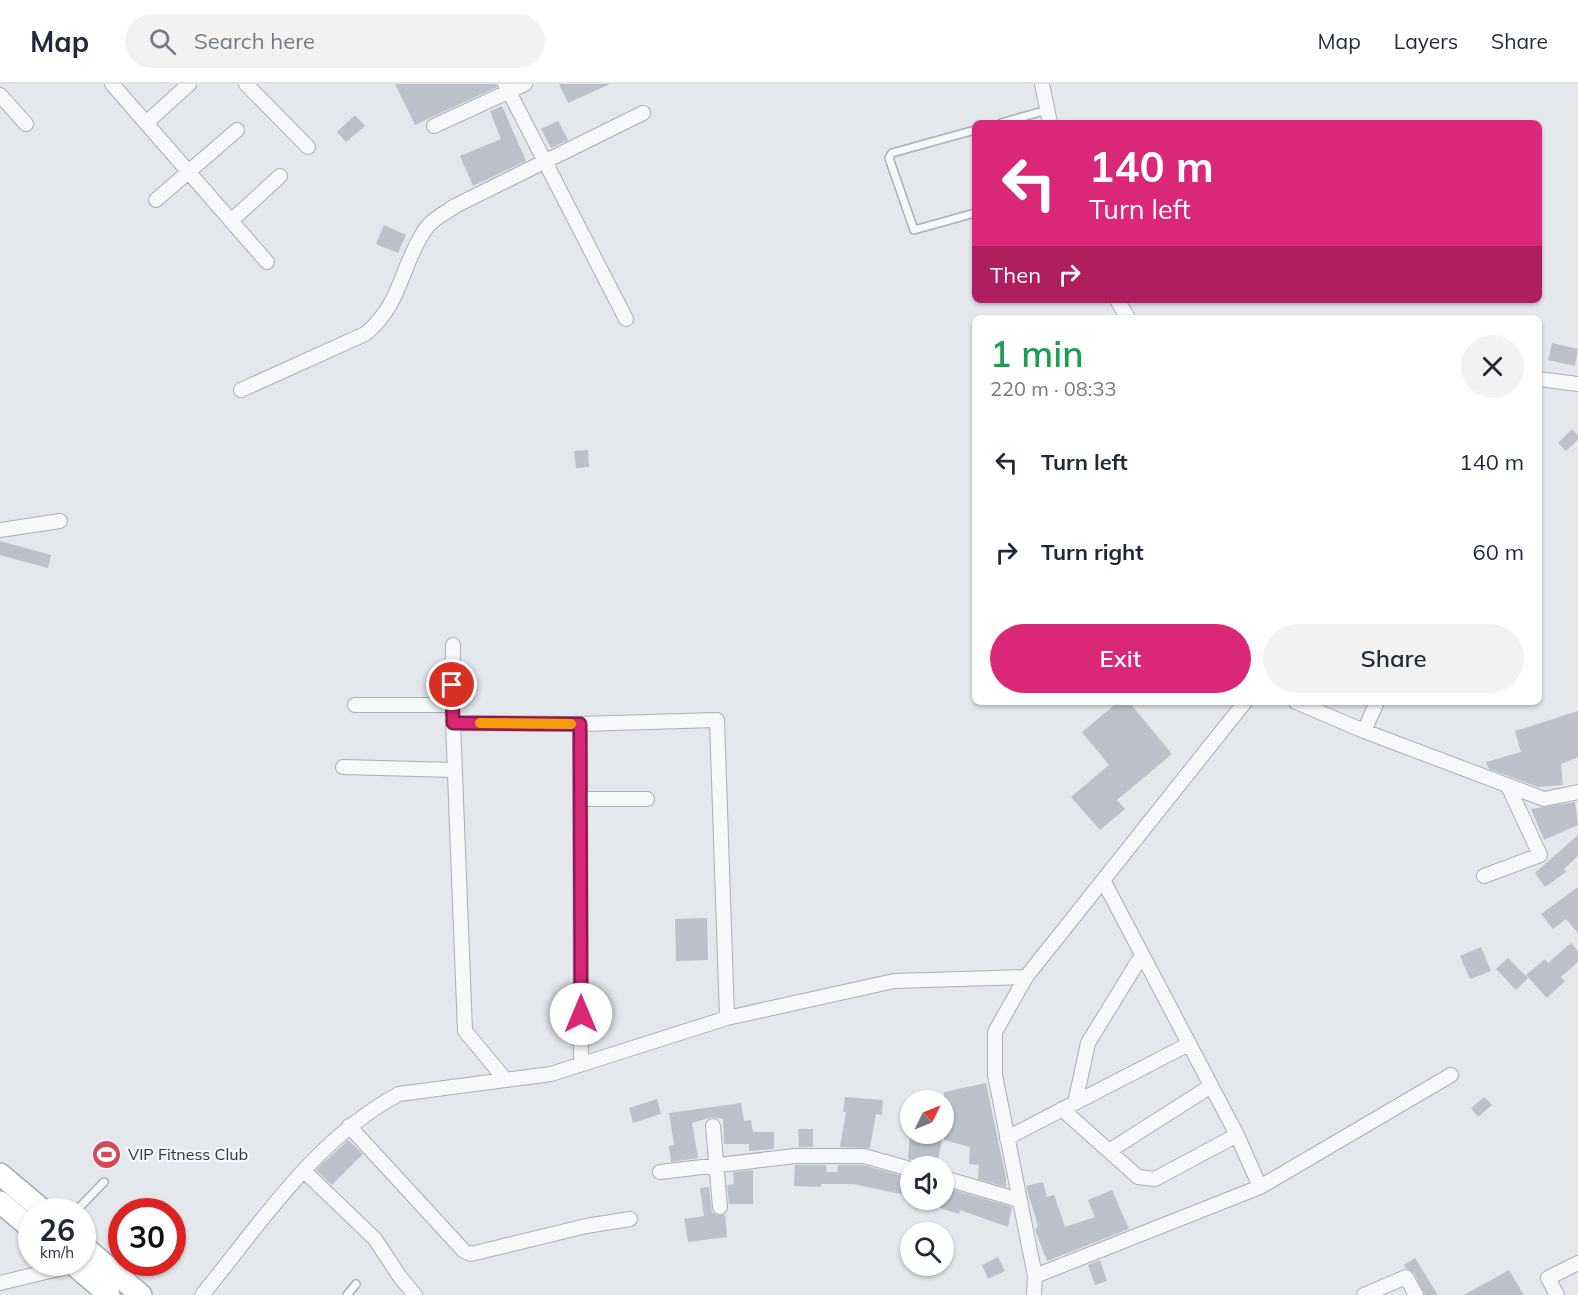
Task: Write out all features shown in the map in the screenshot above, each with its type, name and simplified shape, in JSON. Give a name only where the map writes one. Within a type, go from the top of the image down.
[{"type":"main road","points":[[0,1174],[28,1198]]},
{"type":"main road","points":[[0,1202],[18,1217]]},
{"type":"main road","points":[[96,1257],[141,1295]]},
{"type":"main road","points":[[87,1276],[109,1295]]},
{"type":"street","points":[[112,84],[267,262]]},
{"type":"street","points":[[146,123],[189,84]]},
{"type":"street","points":[[246,84],[308,147]]},
{"type":"street","points":[[434,126],[507,87],[525,84]]},
{"type":"street","points":[[1042,84],[1048,117]]},
{"type":"street","points":[[507,87],[626,319]]},
{"type":"street","points":[[0,95],[26,124]]},
{"type":"street","points":[[240,390],[365,334],[380,322],[392,304],[422,233],[432,222],[456,206],[643,113]]},
{"type":"street","points":[[156,200],[237,130]]},
{"type":"street","points":[[231,221],[280,176]]},
{"type":"street","points":[[1542,379],[1578,384]]},
{"type":"street","points":[[0,530],[60,521]]},
{"type":"street","points":[[453,645],[453,770],[465,1031],[504,1078]]},
{"type":"street","points":[[355,705],[452,705]]},
{"type":"street","points":[[1034,1295],[1035,1276],[995,1075],[995,1032],[1026,977],[1243,705]]},
{"type":"street","points":[[1303,705],[1364,731],[1544,799],[1578,792]]},
{"type":"street","points":[[1364,731],[1376,705]]},
{"type":"street","points":[[453,723],[580,724],[717,720],[727,1018]]},
{"type":"street","points":[[580,724],[581,1062]]},
{"type":"street","points":[[343,767],[453,770]]},
{"type":"street","points":[[1484,876],[1540,855],[1508,786]]},
{"type":"street","points":[[580,799],[647,798]]},
{"type":"street","points":[[1103,880],[1237,1135],[1260,1187]]},
{"type":"street","points":[[1075,1102],[1089,1043],[1142,955]]},
{"type":"street","points":[[202,1295],[304,1172],[348,1126],[378,1105],[399,1094],[504,1078],[551,1074],[581,1062],[727,1018],[894,981],[1026,977]]},
{"type":"street","points":[[1007,1138],[1189,1044]]},
{"type":"street","points":[[1035,1276],[1260,1187],[1451,1075]]},
{"type":"street","points":[[1109,1150],[1211,1086]]},
{"type":"street","points":[[1062,1109],[1138,1177],[1155,1179],[1237,1135]]},
{"type":"street","points":[[348,1126],[464,1251],[471,1254],[586,1226],[630,1219]]},
{"type":"street","points":[[713,1126],[720,1207]]},
{"type":"street","points":[[660,1172],[795,1156],[864,1156],[900,1166]]},
{"type":"street","points":[[304,1172],[375,1239],[396,1272],[415,1295]]},
{"type":"street","points":[[954,1181],[1019,1200]]},
{"type":"street","points":[[1557,1295],[1548,1278],[1578,1263]]},
{"type":"street","points":[[0,1284],[29,1276]]},
{"type":"street","points":[[1364,1295],[1406,1276],[1416,1295]]},
{"type":"lane","points":[[1024,120],[1048,117]]},
{"type":"lane","points":[[972,131],[892,153],[889,158],[914,230],[972,214]]},
{"type":"lane","points":[[89,1198],[104,1182]]},
{"type":"lane","points":[[347,1295],[356,1284]]},
{"type":"building","points":[[395,84],[496,84],[497,87],[415,125]]},
{"type":"building","points":[[559,84],[610,84],[568,103]]},
{"type":"building","points":[[502,106],[526,161],[473,186],[460,156],[501,139],[490,111]]},
{"type":"building","points":[[355,115],[365,126],[346,142],[337,132]]},
{"type":"building","points":[[558,121],[568,140],[551,148],[541,129]]},
{"type":"building","points":[[384,225],[406,235],[398,253],[376,244]]},
{"type":"building","points":[[1552,343],[1578,349],[1575,366],[1548,360]]},
{"type":"building","points":[[1572,429],[1578,435],[1578,440],[1566,451],[1558,443]]},
{"type":"building","points":[[588,450],[589,467],[576,468],[574,451]]},
{"type":"building","points":[[0,541],[51,555],[48,568],[0,555]]},
{"type":"building","points":[[1114,705],[1131,705],[1172,754],[1117,800],[1125,809],[1100,830],[1071,797],[1109,765],[1082,732]]},
{"type":"building","points":[[1578,711],[1578,757],[1561,764],[1563,785],[1538,787],[1489,769],[1486,762],[1521,752],[1515,731]]},
{"type":"building","points":[[1575,802],[1578,825],[1544,840],[1531,809]]},
{"type":"building","points":[[1578,835],[1578,856],[1564,869],[1566,872],[1545,887],[1535,873]]},
{"type":"building","points":[[1578,887],[1578,933],[1566,919],[1553,929],[1541,914]]},
{"type":"building","points":[[707,918],[708,960],[676,961],[675,919]]},
{"type":"building","points":[[1571,943],[1578,951],[1578,962],[1561,977],[1565,981],[1547,998],[1526,975],[1545,959],[1548,963]]},
{"type":"building","points":[[1481,947],[1491,971],[1470,979],[1460,956]]},
{"type":"building","points":[[1508,958],[1528,978],[1516,990],[1496,969]]},
{"type":"building","points":[[986,1083],[1006,1187],[978,1179],[979,1165],[969,1164],[970,1147],[954,1143],[953,1090]]},
{"type":"building","points":[[845,1097],[883,1100],[882,1115],[876,1114],[870,1148],[840,1147],[846,1112],[843,1112]]},
{"type":"building","points":[[1484,1097],[1492,1105],[1478,1117],[1471,1108]]},
{"type":"building","points":[[657,1099],[661,1114],[633,1123],[629,1108]]},
{"type":"building","points":[[741,1103],[744,1121],[751,1120],[753,1132],[774,1132],[774,1149],[749,1151],[749,1144],[724,1144],[723,1119],[712,1117],[692,1123],[698,1158],[671,1162],[669,1146],[674,1145],[669,1113]]},
{"type":"building","points":[[798,1129],[813,1129],[813,1147],[799,1147]]},
{"type":"building","points":[[348,1140],[363,1154],[332,1185],[316,1170]]},
{"type":"building","points":[[909,1144],[941,1144],[939,1156],[908,1156]]},
{"type":"building","points":[[795,1165],[826,1165],[827,1172],[837,1172],[838,1165],[863,1165],[900,1175],[900,1194],[853,1184],[821,1184],[821,1187],[794,1186]]},
{"type":"building","points":[[753,1170],[753,1204],[729,1204],[727,1185],[734,1184],[733,1172]]},
{"type":"building","points":[[1043,1182],[1047,1197],[1054,1195],[1065,1227],[1095,1217],[1088,1200],[1112,1190],[1129,1229],[1047,1261],[1035,1230],[1038,1226],[1026,1186]]},
{"type":"building","points":[[709,1187],[712,1212],[725,1215],[727,1237],[688,1242],[684,1219],[704,1216],[700,1188]]},
{"type":"building","points":[[954,1190],[1012,1207],[1008,1227],[960,1210],[959,1214],[946,1210],[954,1210]]},
{"type":"building","points":[[998,1257],[1005,1271],[988,1279],[982,1265]]},
{"type":"building","points":[[1415,1258],[1438,1295],[1425,1295],[1414,1273],[1404,1265]]},
{"type":"building","points":[[1100,1260],[1107,1281],[1095,1285],[1088,1265]]},
{"type":"building","points":[[1509,1270],[1524,1295],[1464,1295]]},
{"type":"slow traffic","points":[[480,723],[571,724]]},
{"type":"place","name":"VIP Fitness Club","points":[[107,1154]]},
{"type":"route","points":[[452,685],[453,723],[580,724],[581,1014]]}]
